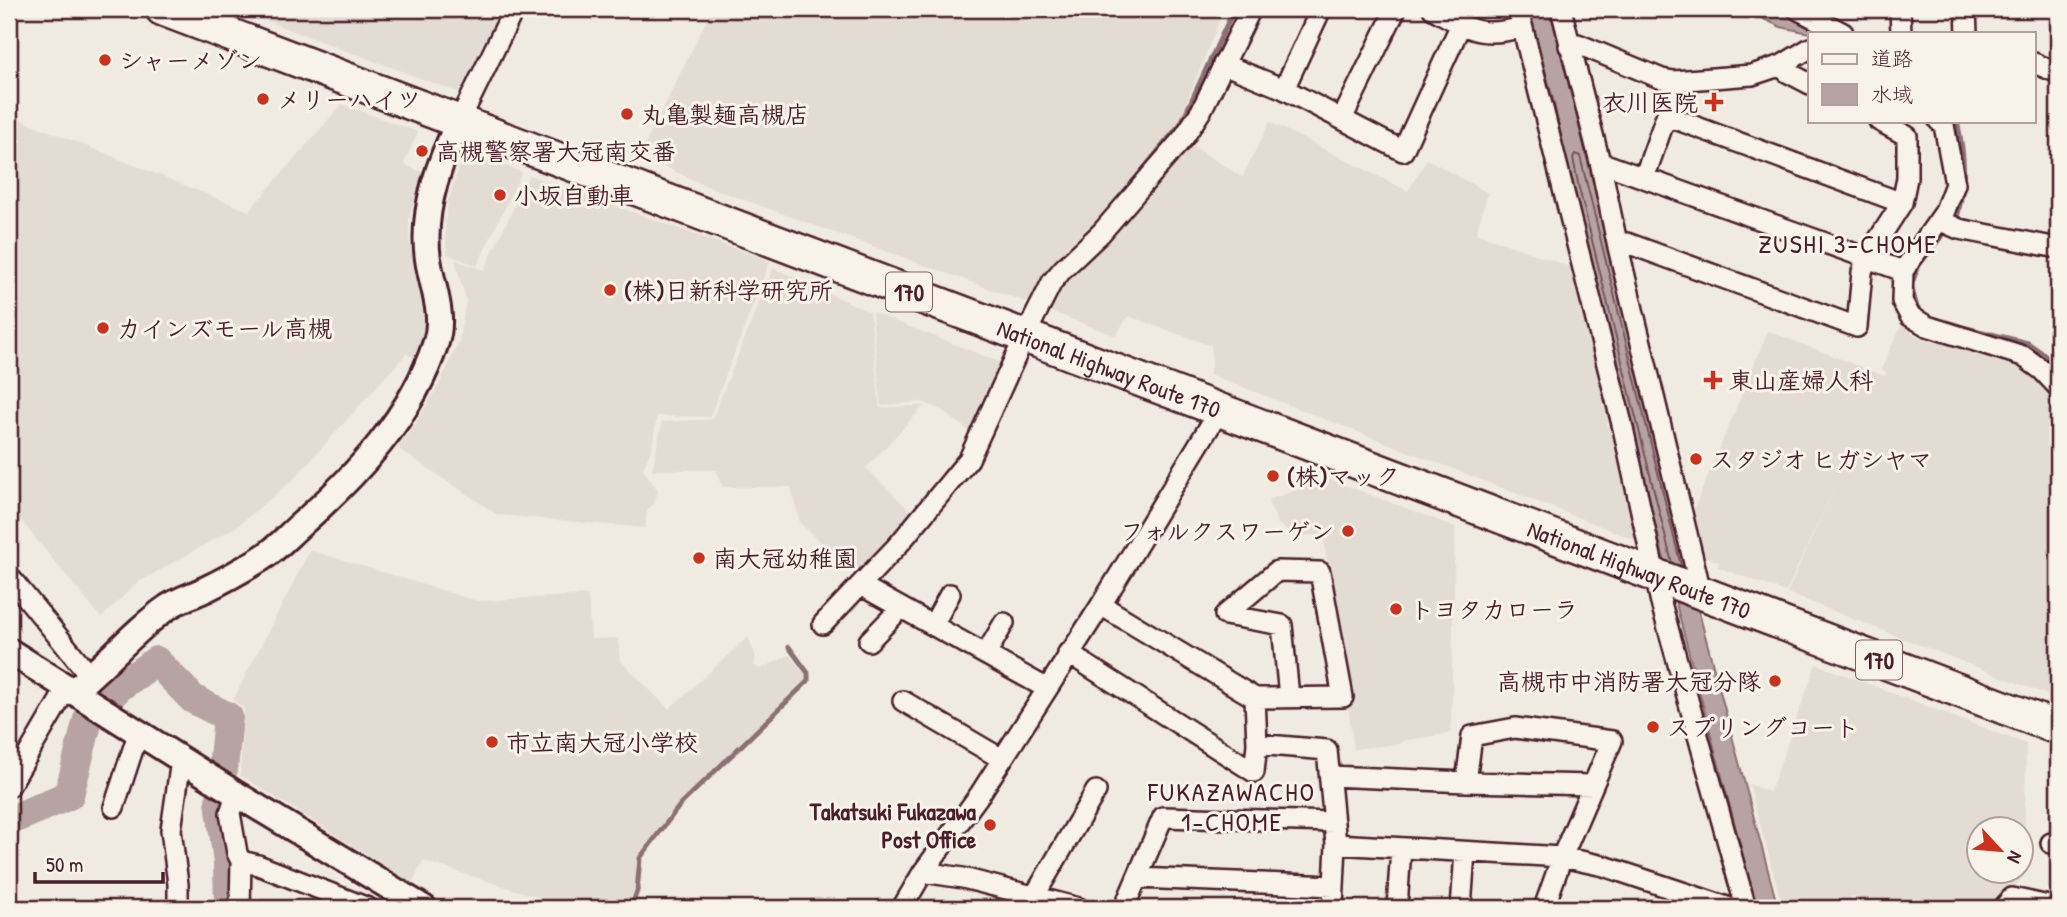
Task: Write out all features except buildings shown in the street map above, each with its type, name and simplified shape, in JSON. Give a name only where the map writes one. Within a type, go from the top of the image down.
[{"type":"highway","name":"National Highway Route 170","points":[[162,9],[2058,728]]},
{"type":"street","points":[[9,787],[61,698],[82,684],[132,635],[170,605],[210,587],[265,556],[344,486],[402,414],[437,340],[440,323],[428,260],[426,223],[433,187],[449,142],[514,9]]},
{"type":"street","points":[[823,624],[899,544],[969,459],[1052,282],[1101,233],[1184,137],[1201,111],[1251,9]]},
{"type":"street","points":[[1284,89],[1321,9]]},
{"type":"street","points":[[1342,119],[1395,9]]},
{"type":"street","points":[[1433,9],[1481,33],[1499,33],[1520,18],[1623,428],[1661,603],[1746,908]]},
{"type":"street","points":[[1561,9],[1601,166],[1701,592]]},
{"type":"street","points":[[1797,9],[1841,32]]},
{"type":"street","points":[[1900,9],[1902,32]]},
{"type":"street","points":[[1966,9],[1967,32]]},
{"type":"street","points":[[1223,64],[1284,89],[1403,151],[1461,24]]},
{"type":"street","points":[[1569,46],[1578,44],[1674,82],[1752,75],[1782,65],[1808,49]]},
{"type":"street","points":[[1782,65],[1787,72],[1808,83]]},
{"type":"street","points":[[2036,65],[2058,73]]},
{"type":"street","points":[[1644,178],[1674,94],[1674,82]]},
{"type":"street","points":[[1667,116],[1902,203]]},
{"type":"street","points":[[1617,243],[1627,243],[1857,327],[1862,272],[1867,257],[1902,203],[1907,178],[1907,136],[1881,122]]},
{"type":"street","points":[[1940,122],[1944,125],[1955,184],[1939,220],[1903,271],[1902,301],[1910,316],[1927,326],[2023,356],[2042,370],[2058,387]]},
{"type":"street","points":[[1601,166],[1608,165],[1903,271]]},
{"type":"street","points":[[1939,220],[1959,229],[2058,248]]},
{"type":"street","points":[[902,908],[923,872],[980,794],[1101,605],[1219,411]]},
{"type":"street","points":[[1101,605],[1255,698],[1343,697],[1320,572],[1278,571],[1225,615],[1282,625],[1289,697]]},
{"type":"street","points":[[9,576],[82,684],[138,734],[424,908]]},
{"type":"street","points":[[860,585],[1046,688]]},
{"type":"street","points":[[933,625],[950,594]]},
{"type":"street","points":[[869,641],[901,608]]},
{"type":"street","points":[[986,654],[1004,623]]},
{"type":"street","points":[[9,651],[82,684]]},
{"type":"street","points":[[1068,653],[1254,772],[1257,744],[1255,698]]},
{"type":"street","points":[[903,701],[1002,759]]},
{"type":"street","points":[[1466,782],[1472,736],[1515,727],[1612,741],[1562,857],[1544,908]]},
{"type":"street","points":[[114,807],[138,734]]},
{"type":"street","points":[[1257,744],[1327,750],[1336,844],[1333,908]]},
{"type":"street","points":[[178,908],[178,884],[171,830],[181,760]]},
{"type":"street","points":[[1330,776],[1593,785]]},
{"type":"street","points":[[1033,902],[1096,791]]},
{"type":"street","points":[[236,794],[229,813],[241,861],[240,908]]},
{"type":"street","points":[[1124,908],[1163,817],[1334,822]]},
{"type":"street","points":[[1336,844],[1562,857],[1604,866],[1730,908]]},
{"type":"street","points":[[1397,908],[1401,848]]},
{"type":"street","points":[[1461,908],[1465,852]]},
{"type":"street","points":[[241,861],[258,865],[368,908]]},
{"type":"street","points":[[923,872],[963,878],[1033,902],[1079,908]]},
{"type":"street","points":[[1137,877],[1334,886]]},
{"type":"street","points":[[2003,908],[2012,898],[2058,908]]},
{"type":"shaded area","points":[[234,9],[502,9],[460,93]]},
{"type":"shaded area","points":[[712,9],[1224,9],[1179,121],[1094,232],[1063,251],[1043,277],[1029,303],[706,186],[640,155]]},
{"type":"shaded area","points":[[342,104],[418,132],[404,164],[424,173],[409,218],[409,239],[424,306],[426,330],[422,352],[414,357],[406,354],[293,480],[236,527],[137,583],[101,618],[9,506],[9,115],[249,211]]},
{"type":"shaded area","points":[[1270,122],[1408,191],[1427,159],[1488,193],[1476,233],[1571,267],[1610,419],[1607,425],[1616,430],[1611,442],[1617,429],[1641,542],[1209,374],[1212,362],[1211,344],[1128,316],[1116,336],[1044,309],[1058,279],[1173,157],[1186,164],[1176,157],[1185,141],[1242,177]]},
{"type":"shaded area","points":[[481,157],[522,172],[477,266],[447,254],[445,223],[448,201],[462,159]]},
{"type":"shaded area","points":[[529,175],[770,261],[710,417],[657,416],[652,448],[643,469],[658,490],[654,504],[647,510],[645,528],[498,515],[397,448],[412,429],[441,381],[459,341],[466,300],[455,260],[484,270]]},
{"type":"shaded area","points":[[773,268],[870,312],[880,408],[925,405],[866,468],[915,515],[858,577],[800,523],[791,487],[722,487],[716,470],[652,470],[662,422],[712,419]]},
{"type":"shaded area","points":[[872,312],[1000,362],[1003,369],[973,434],[941,410],[922,402],[881,406]]},
{"type":"shaded area","points":[[1902,324],[1925,340],[1981,350],[2019,364],[2035,375],[2058,400],[2058,699],[1787,593],[1836,484],[1786,592],[1717,567],[1719,562],[1696,553],[1692,514],[1768,331],[1885,376],[1886,372],[1881,369]]},
{"type":"shaded area","points":[[1329,479],[1455,527],[1451,733],[1403,741],[1400,744],[1354,749],[1323,534],[1295,537],[1278,524],[1267,500]]},
{"type":"shaded area","name":"市立南大冠小学校","points":[[310,550],[477,601],[588,595],[591,639],[618,638],[620,660],[669,709],[748,637],[756,657],[754,666],[761,669],[789,655],[804,672],[805,680],[678,803],[637,857],[636,882],[629,908],[573,908],[423,861],[412,883],[240,775],[244,708],[233,700]]},
{"type":"shaded area","points":[[1816,664],[2026,744],[2025,816],[1966,816],[1966,886],[2015,886],[1994,908],[1903,908],[1850,896],[1847,908],[1808,908],[1780,897],[1749,784],[1770,792]]},
{"type":"water","points":[[1529,9],[1550,9],[1702,624],[1778,908],[1757,908],[1660,544]]},
{"type":"water","points":[[1742,9],[1762,10],[1820,25],[1808,33],[1781,27]]},
{"type":"waterway","points":[[1132,183],[1181,123],[1234,9]]},
{"type":"waterway","points":[[1957,122],[1964,168],[1958,214]]},
{"type":"waterway","points":[[1925,315],[1917,308],[1911,285],[1919,265],[1941,237]]},
{"type":"waterway","points":[[1954,325],[2028,343],[2058,368]]},
{"type":"waterway","points":[[631,908],[637,891],[640,858],[680,805],[808,681],[808,673],[789,647]]},
{"type":"waterway","points":[[9,818],[16,818],[69,795],[88,719],[119,687],[156,661],[193,699],[228,717],[223,769]]},
{"type":"waterway","points":[[220,801],[228,863],[229,908]]},
{"type":"place","name":"シャーメゾン","points":[[105,60]]},
{"type":"place","name":"メリーハイツ","points":[[263,99]]},
{"type":"place","name":"衣川医院","points":[[1714,102]]},
{"type":"place","name":"丸亀製麺高槻店","points":[[627,114]]},
{"type":"place","name":"高槻警察署大冠南交番","points":[[422,151]]},
{"type":"place","name":"小坂自動車","points":[[500,195]]},
{"type":"place","name":"(株)日新科学研究所","points":[[610,290]]},
{"type":"place","name":"カインズモール高槻","points":[[103,328]]},
{"type":"place","name":"東山産婦人科","points":[[1713,380]]},
{"type":"place","name":"スタジオ ヒガシヤマ","points":[[1696,459]]},
{"type":"place","name":"(株)マック","points":[[1273,476]]},
{"type":"place","name":"フォルクスワーゲン","points":[[1348,531]]},
{"type":"place","name":"南大冠幼稚園","points":[[699,558]]},
{"type":"place","name":"トヨタカローラ","points":[[1396,609]]},
{"type":"place","name":"高槻市中消防署大冠分隊","points":[[1775,681]]},
{"type":"place","name":"スプリングコート","points":[[1653,727]]},
{"type":"place","name":"市立南大冠小学校","points":[[492,742]]},
{"type":"place","name":"Takatsuki Fukazawa Post Office","points":[[990,825]]},
{"type":"district","name":"ZUSHI 3-CHOME","points":[[1848,243]]},
{"type":"district","name":"FUKAZAWACHO 1-CHOME","points":[[1232,806]]}]
